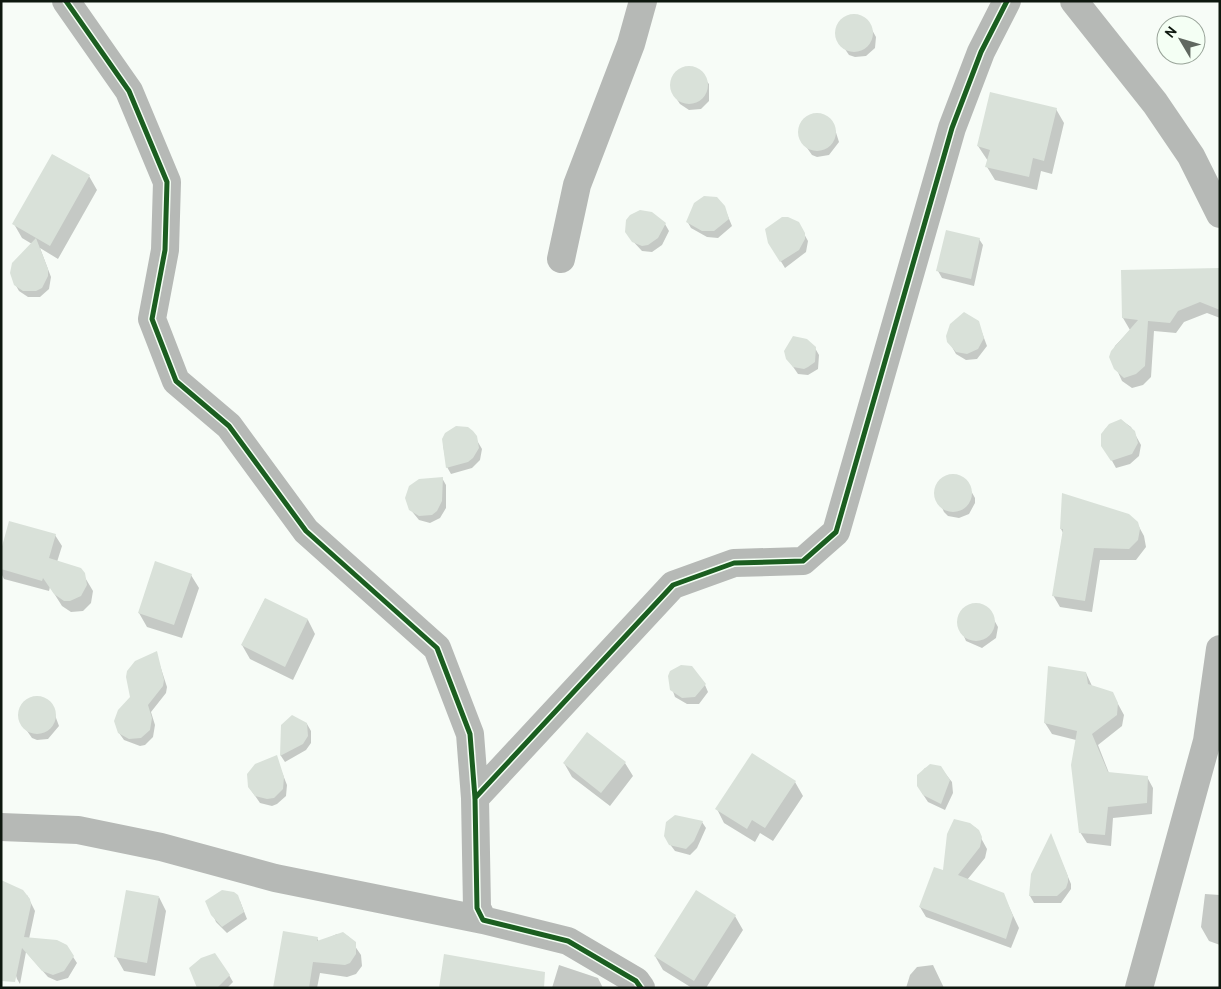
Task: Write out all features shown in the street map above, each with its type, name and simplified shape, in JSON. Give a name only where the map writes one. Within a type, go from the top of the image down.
[{"type":"street","points":[[66,1],[129,91],[167,182],[165,250],[152,320],[176,381],[229,426],[306,531],[437,648],[470,734],[475,798],[477,908],[482,920]]},
{"type":"street","points":[[561,259],[577,185],[631,44],[643,1]]},
{"type":"street","points":[[475,798],[672,585],[734,563],[803,561],[836,532],[952,128],[981,52],[1007,1]]},
{"type":"street","points":[[1074,1],[1155,103],[1186,148],[1220,214]]},
{"type":"street","points":[[1139,988],[1207,741],[1220,649]]},
{"type":"street","points":[[1,827],[78,830],[161,848],[275,878],[482,920],[568,941],[636,981],[641,988]]},
{"type":"building","points":[[854,14],[867,20],[873,33],[867,46],[854,52],[841,46],[835,33],[841,20]]},
{"type":"building","points":[[689,66],[702,72],[708,85],[702,98],[689,104],[676,98],[670,85],[676,72]]},
{"type":"building","points":[[990,92],[1057,108],[1044,161],[1033,158],[1029,177],[985,167],[990,150],[977,146]]},
{"type":"building","points":[[817,113],[830,119],[836,132],[830,145],[817,151],[804,145],[798,132],[804,119]]},
{"type":"building","points":[[52,154],[90,175],[50,246],[12,224]]},
{"type":"building","points":[[704,196],[717,197],[725,206],[729,219],[714,231],[702,231],[686,222],[694,203]]},
{"type":"building","points":[[640,210],[652,212],[666,223],[658,238],[648,245],[642,246],[632,242],[625,232],[626,220],[630,215]]},
{"type":"building","points":[[782,217],[788,217],[799,222],[805,233],[805,239],[799,250],[780,262],[768,243],[765,229]]},
{"type":"building","points":[[946,230],[980,238],[971,279],[936,271]]},
{"type":"building","points":[[36,238],[48,269],[48,276],[42,288],[36,291],[23,291],[14,285],[10,273],[12,263]]},
{"type":"building","points":[[1220,268],[1220,310],[1200,302],[1178,311],[1170,323],[1148,321],[1145,366],[1136,374],[1124,378],[1114,369],[1109,357],[1111,351],[1138,320],[1122,318],[1121,270]]},
{"type":"building","points":[[964,312],[979,321],[984,338],[978,349],[967,354],[956,352],[947,342],[946,336],[950,324]]},
{"type":"building","points":[[793,336],[807,339],[816,347],[815,362],[804,369],[793,367],[786,359],[784,351]]},
{"type":"building","points":[[1121,419],[1135,431],[1138,443],[1132,454],[1111,461],[1101,446],[1101,434],[1109,424]]},
{"type":"building","points":[[456,426],[468,427],[473,431],[477,436],[479,448],[468,462],[446,468],[442,439],[445,433]]},
{"type":"building","points":[[953,474],[966,480],[972,493],[966,506],[953,512],[940,506],[934,493],[940,480]]},
{"type":"building","points":[[443,477],[442,501],[437,511],[432,515],[419,516],[409,510],[405,498],[409,486],[419,479]]},
{"type":"building","points":[[1062,493],[1129,514],[1138,522],[1140,529],[1138,540],[1129,549],[1094,548],[1085,601],[1052,596],[1063,529],[1060,529]]},
{"type":"building","points":[[9,521],[56,534],[49,558],[81,568],[85,573],[87,585],[81,596],[70,601],[64,601],[54,594],[43,578],[42,581],[1,569],[1,550]]},
{"type":"building","points":[[155,561],[192,574],[174,625],[138,613]]},
{"type":"building","points":[[265,598],[308,619],[285,667],[241,645]]},
{"type":"building","points":[[976,603],[989,609],[995,622],[989,635],[976,641],[963,635],[957,622],[963,609]]},
{"type":"building","points":[[157,651],[164,680],[163,686],[148,705],[152,718],[150,730],[141,738],[129,739],[118,733],[114,721],[118,710],[130,697],[126,677],[127,671],[135,661]]},
{"type":"building","points":[[681,665],[692,666],[706,684],[695,697],[682,698],[670,690],[668,676],[670,671]]},
{"type":"building","points":[[1048,666],[1086,672],[1088,684],[1113,692],[1118,703],[1117,715],[1092,734],[1108,772],[1148,776],[1147,803],[1108,807],[1105,835],[1079,833],[1071,765],[1077,731],[1044,723]]},
{"type":"building","points":[[37,696],[50,702],[56,715],[50,728],[37,734],[24,728],[18,715],[24,702]]},
{"type":"building","points":[[292,715],[307,723],[308,736],[303,744],[280,756],[281,725]]},
{"type":"building","points":[[587,732],[626,762],[601,793],[563,763]]},
{"type":"building","points":[[752,753],[796,781],[765,828],[752,820],[747,829],[715,809]]},
{"type":"building","points":[[277,755],[284,777],[283,789],[274,798],[267,799],[255,796],[248,787],[247,774],[255,764]]},
{"type":"building","points":[[930,764],[941,766],[950,780],[941,804],[923,795],[917,786],[917,775]]},
{"type":"building","points":[[675,815],[703,821],[694,841],[686,849],[669,845],[664,836],[666,822]]},
{"type":"building","points":[[954,819],[970,823],[979,830],[982,837],[980,847],[958,875],[1004,893],[1013,916],[1006,939],[919,907],[934,867],[943,870],[947,834]]},
{"type":"building","points":[[1051,833],[1068,876],[1066,888],[1057,896],[1029,896],[1031,874]]},
{"type":"building","points":[[1,880],[23,890],[30,899],[31,905],[24,937],[57,940],[67,945],[74,956],[64,971],[53,975],[42,971],[22,948],[15,982],[1,981]]},
{"type":"building","points":[[126,890],[159,896],[147,963],[114,957]]},
{"type":"building","points":[[222,890],[234,892],[238,895],[244,912],[222,927],[211,915],[205,901]]},
{"type":"building","points":[[696,890],[736,915],[694,981],[654,956]]},
{"type":"building","points":[[283,931],[318,937],[317,941],[343,932],[356,942],[356,954],[350,963],[345,965],[313,962],[309,988],[273,988]]},
{"type":"building","points":[[215,953],[230,975],[217,988],[197,988],[189,968],[201,958]]},
{"type":"building","points":[[444,954],[545,972],[544,988],[439,988]]},
{"type":"cycle path","points":[[66,1],[129,91],[167,182],[165,250],[152,319],[176,381],[229,426],[306,531],[437,648],[470,734],[475,798],[477,908],[483,920],[568,941],[636,981],[641,988]]},
{"type":"cycle path","points":[[475,798],[673,585],[734,563],[803,561],[836,532],[952,128],[981,52],[1007,1]]}]
